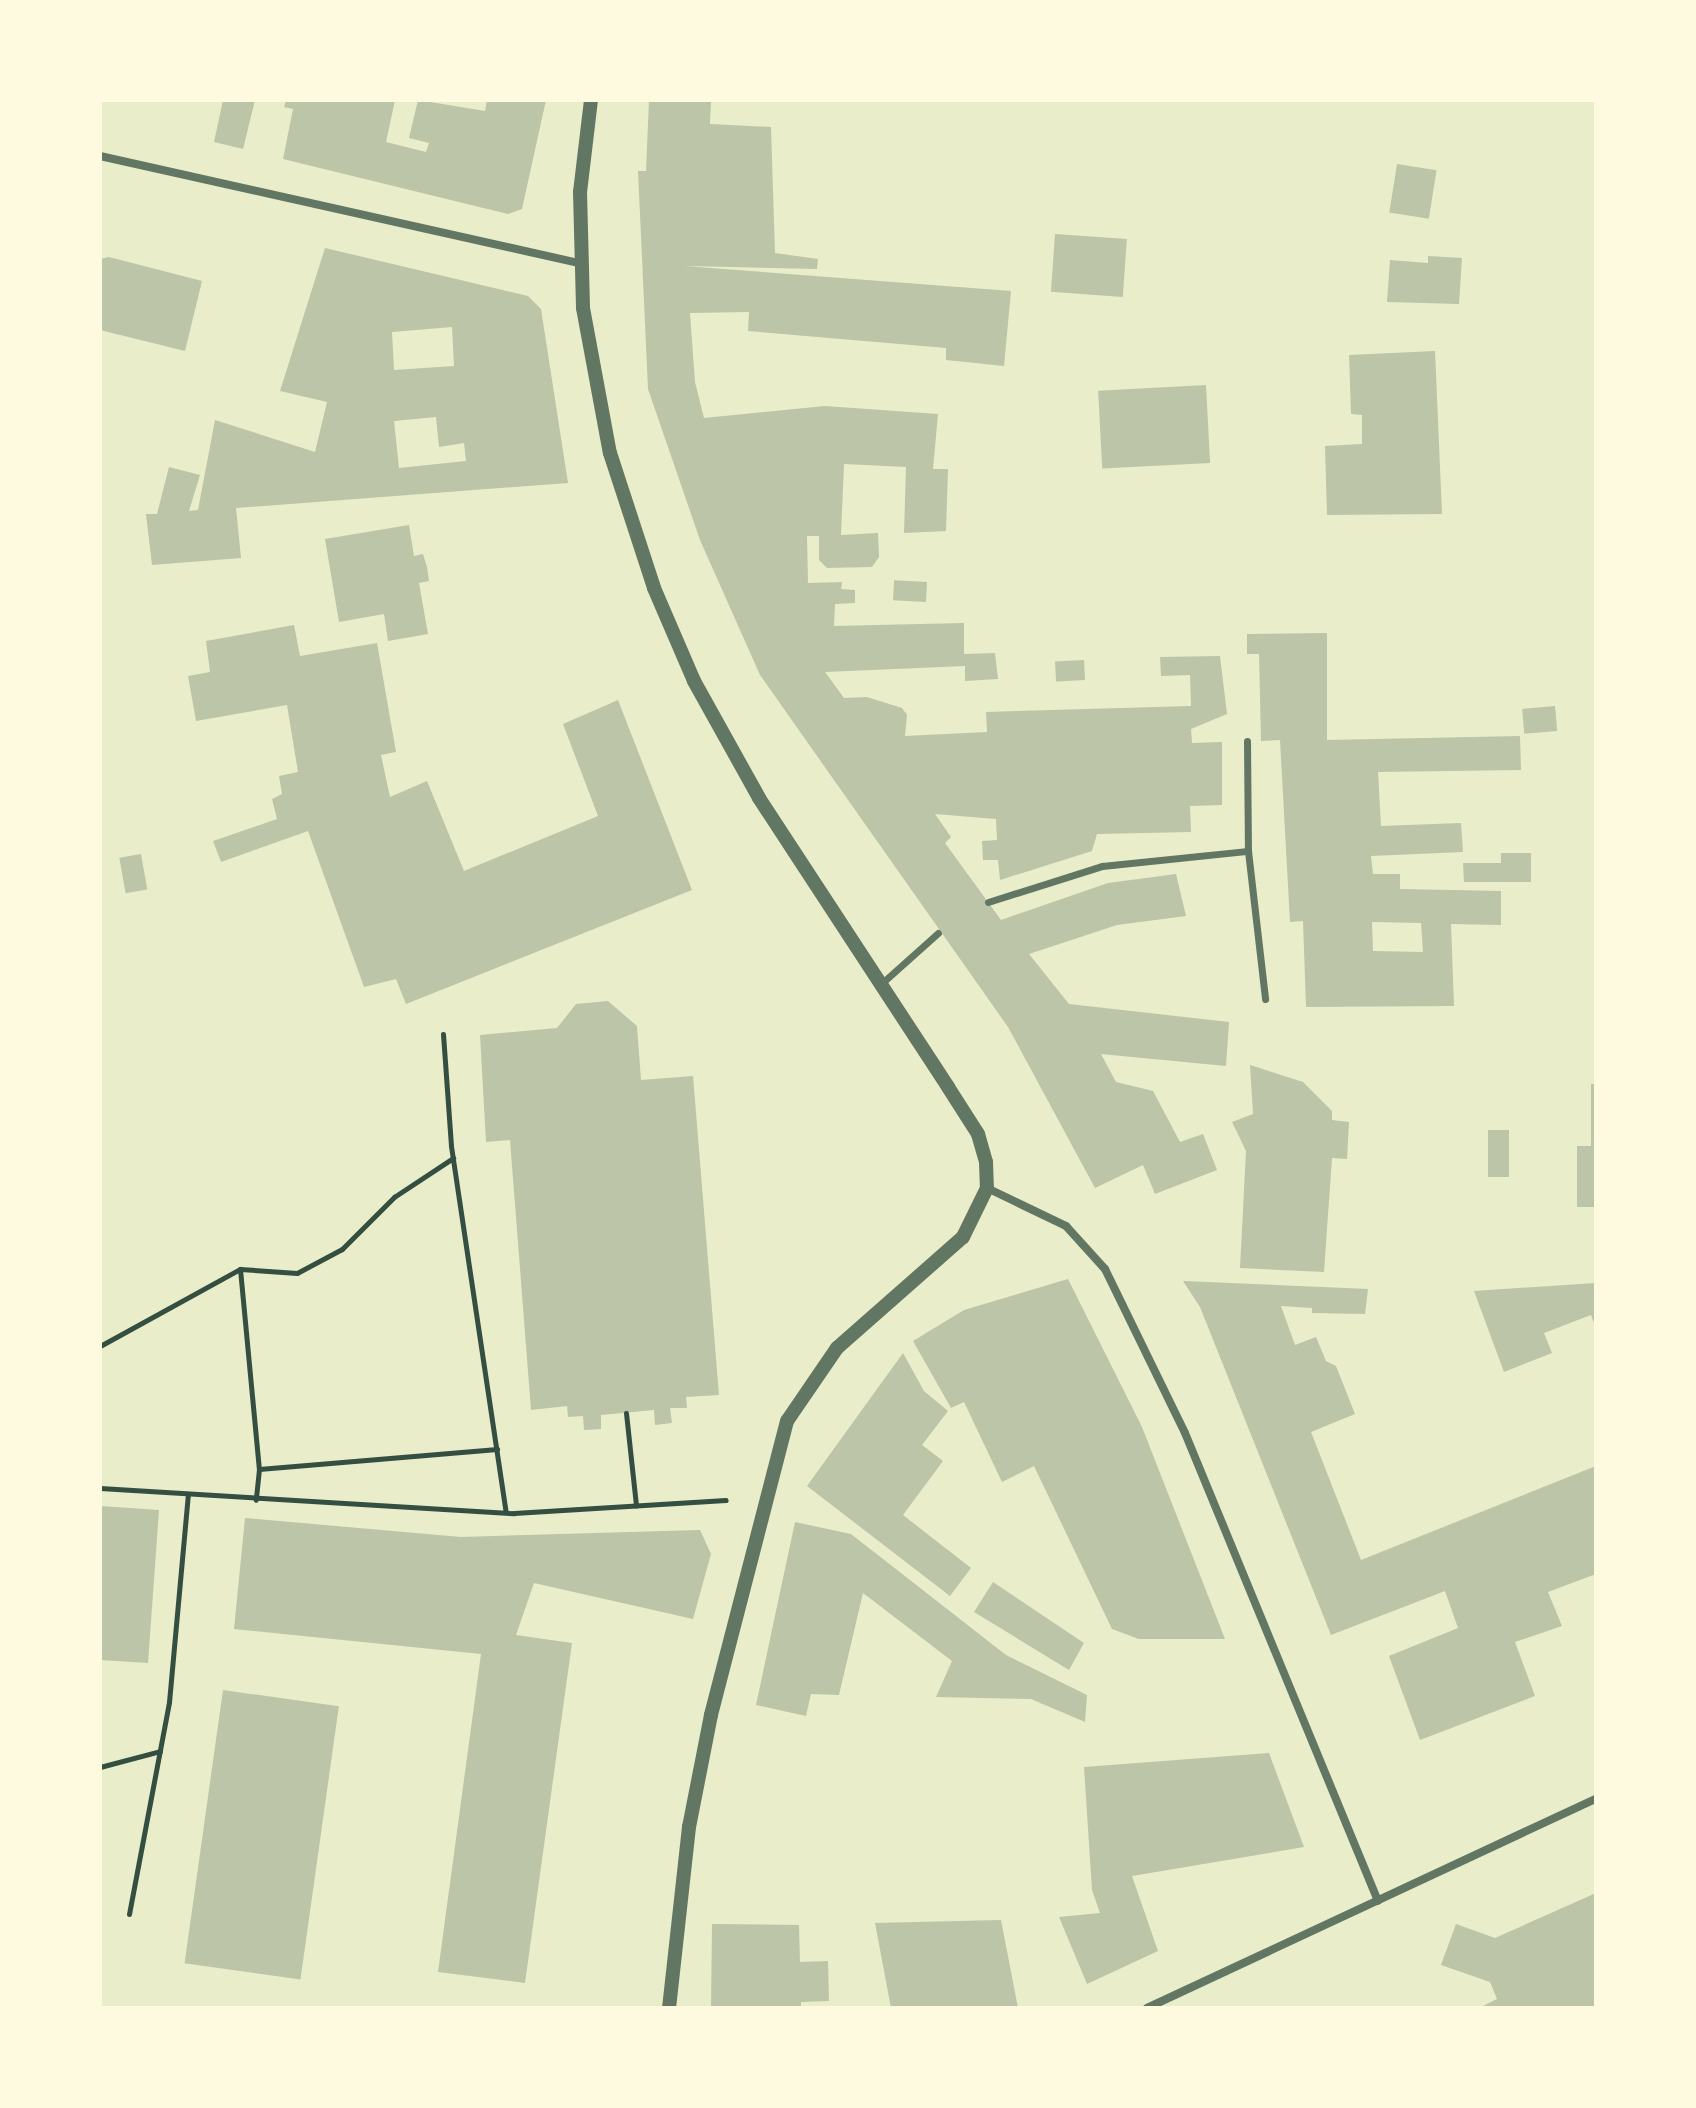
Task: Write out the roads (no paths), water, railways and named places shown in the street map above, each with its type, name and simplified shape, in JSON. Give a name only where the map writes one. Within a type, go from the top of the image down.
[{"type":"street","points":[[591,100],[580,192],[579,263],[595,384],[610,453],[654,588],[694,681],[759,798],[978,1134],[987,1188],[972,1224],[945,1258],[871,1314],[808,1384],[787,1421],[763,1498],[689,1827],[669,2008]]},
{"type":"street","points":[[100,156],[579,263]]},
{"type":"street","points":[[1247,741],[1248,851],[1265,999]]},
{"type":"street","points":[[988,902],[1102,866],[1248,851]]},
{"type":"street","points":[[882,983],[938,933]]},
{"type":"street","points":[[987,1188],[1066,1226],[1105,1269],[1185,1433],[1378,1901]]},
{"type":"street","points":[[1147,2008],[1596,1799]]}]
